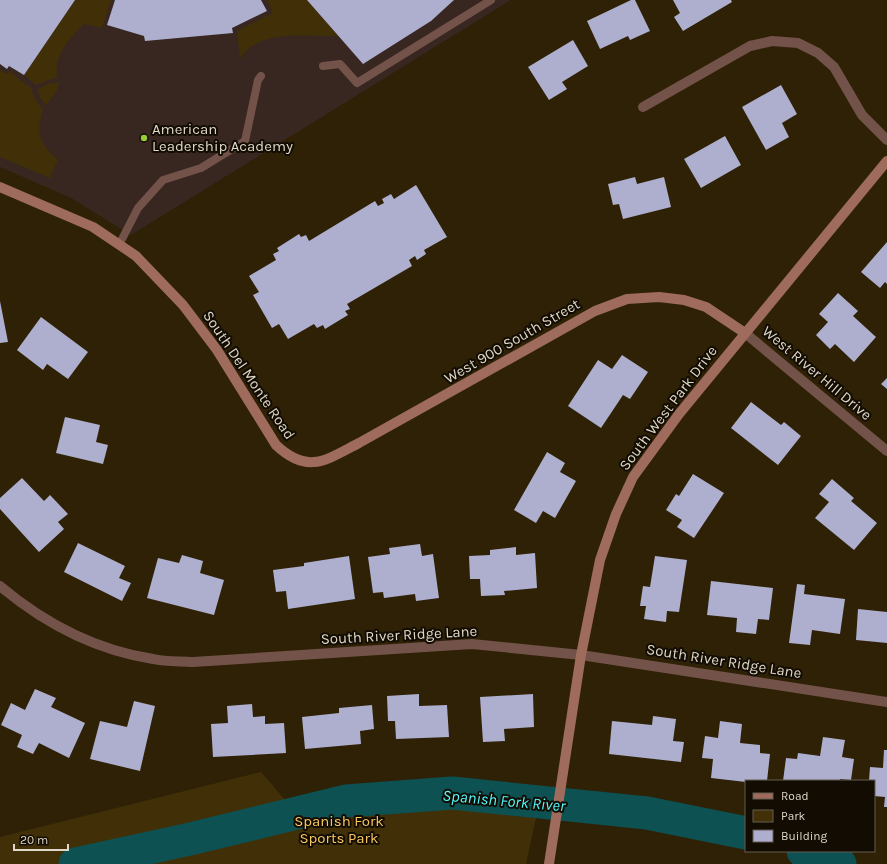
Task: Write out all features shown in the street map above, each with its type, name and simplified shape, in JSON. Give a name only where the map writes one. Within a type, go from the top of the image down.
[{"type":"street","points":[[643,107],[750,46],[772,41],[798,43],[818,53],[834,67],[862,115],[887,140]]},
{"type":"street","name":"South West Park Drive","points":[[548,864],[581,655],[600,560],[616,514],[633,477],[679,414],[887,161]]},
{"type":"street","name":"South Del Monte Road","points":[[0,187],[93,227],[136,256],[183,305],[217,350],[276,444],[287,455],[297,461]]},
{"type":"street","name":"West 900 South Street","points":[[297,461],[308,463],[332,457],[595,311],[627,299],[659,297],[684,300],[706,307],[746,333]]},
{"type":"street","name":"West River Hill Drive","points":[[746,333],[887,451]]},
{"type":"street","name":"South River Ridge Lane","points":[[0,586],[22,605],[55,626],[86,640],[154,660],[193,662],[472,644],[581,655],[887,702]]},
{"type":"lane","points":[[322,66],[340,64],[357,83],[491,0]]},
{"type":"lane","points":[[119,245],[138,208],[163,180],[201,168],[244,141],[258,80],[261,76]]},
{"type":"shaded area","name":"American Leadership Academy","points":[[0,0],[511,0],[131,235],[71,198],[0,167]]},
{"type":"green space","points":[[75,0],[111,0],[102,28],[84,24],[68,42],[60,55],[57,77],[36,85],[24,75]]},
{"type":"green space","points":[[267,0],[307,0],[338,36],[298,35],[271,38],[259,42],[249,48],[240,58],[237,31],[273,13]]},
{"type":"green space","points":[[0,70],[7,74],[9,71],[31,88],[35,99],[43,110],[39,132],[47,149],[58,160],[50,178],[0,157]]},
{"type":"green space","points":[[59,82],[57,91],[46,105],[40,98],[38,89],[48,84]]},
{"type":"green space","name":"Spanish Fork Sports Park","points":[[261,772],[292,808],[330,795],[532,811],[531,818],[536,818],[526,864],[0,864],[0,837]]},
{"type":"building","points":[[0,0],[75,0],[24,75],[9,66],[7,69],[0,64]]},
{"type":"building","points":[[115,0],[261,0],[267,11],[232,28],[233,33],[145,41],[144,36],[107,25]]},
{"type":"building","points":[[307,0],[454,0],[431,21],[363,64]]},
{"type":"building","points":[[631,0],[635,0],[650,31],[630,40],[628,36],[600,49],[587,21]]},
{"type":"building","points":[[673,0],[731,0],[732,2],[683,31],[674,17],[680,13]]},
{"type":"building","points":[[573,40],[588,66],[562,82],[567,89],[549,100],[528,67]]},
{"type":"building","points":[[781,85],[797,114],[782,123],[789,137],[766,150],[742,107]]},
{"type":"building","points":[[725,136],[741,165],[701,188],[684,159]]},
{"type":"building","points":[[635,177],[637,184],[664,177],[671,207],[623,219],[619,204],[613,205],[608,184]]},
{"type":"building","points":[[416,185],[447,237],[424,250],[426,254],[417,260],[415,256],[409,260],[412,266],[347,304],[350,309],[345,311],[348,315],[325,329],[323,325],[317,328],[314,324],[288,339],[279,324],[272,328],[253,295],[259,292],[249,276],[276,260],[273,254],[279,251],[277,248],[299,234],[301,237],[306,235],[309,241],[375,201],[378,206],[384,203],[382,199],[391,194],[394,199]]},
{"type":"building","points":[[887,242],[887,284],[885,282],[880,288],[861,272]]},
{"type":"building","points":[[838,293],[858,311],[853,316],[876,337],[854,362],[835,344],[830,349],[816,335],[828,322],[819,314]]},
{"type":"building","points":[[0,301],[8,342],[0,343]]},
{"type":"building","points":[[41,317],[88,352],[68,379],[47,364],[43,370],[17,350]]},
{"type":"building","points":[[622,355],[648,372],[630,399],[623,395],[601,428],[568,406],[598,360],[612,369]]},
{"type":"building","points":[[887,378],[887,389],[881,384]]},
{"type":"building","points":[[751,402],[781,425],[784,422],[801,436],[778,465],[731,428]]},
{"type":"building","points":[[65,417],[100,425],[96,442],[108,445],[103,464],[56,453]]},
{"type":"building","points":[[547,452],[565,463],[560,472],[576,481],[555,518],[543,511],[536,523],[514,510]]},
{"type":"building","points":[[693,474],[724,493],[694,538],[677,527],[682,520],[666,510],[676,494],[679,496]]},
{"type":"building","points":[[22,478],[44,501],[50,495],[68,514],[58,522],[64,529],[39,552],[0,509],[0,498]]},
{"type":"building","points":[[832,479],[854,498],[851,501],[877,523],[854,550],[815,518],[829,502],[819,494]]},
{"type":"building","points":[[78,543],[125,566],[119,578],[131,583],[122,601],[64,572]]},
{"type":"building","points":[[420,544],[422,556],[433,554],[439,598],[416,601],[415,594],[384,598],[383,592],[373,593],[368,557],[390,554],[389,548]]},
{"type":"building","points":[[516,547],[516,555],[535,553],[537,588],[504,591],[505,595],[481,596],[480,579],[470,579],[469,556],[490,555],[490,550]]},
{"type":"building","points":[[182,555],[203,561],[200,573],[224,580],[214,615],[147,598],[158,558],[179,563]]},
{"type":"building","points":[[349,556],[355,599],[288,609],[286,591],[276,592],[273,570],[304,566],[304,563]]},
{"type":"building","points":[[655,556],[687,560],[679,612],[667,611],[666,622],[644,619],[646,606],[640,606],[643,586],[650,587]]},
{"type":"building","points":[[711,581],[773,588],[769,620],[758,619],[756,634],[736,632],[737,618],[707,615]]},
{"type":"building","points":[[797,584],[805,585],[804,594],[845,599],[840,634],[812,630],[810,645],[789,643]]},
{"type":"building","points":[[858,609],[887,612],[887,643],[856,640]]},
{"type":"building","points":[[35,689],[56,698],[51,707],[85,723],[69,758],[39,743],[33,754],[17,747],[22,735],[1,725],[11,703],[25,710]]},
{"type":"building","points":[[419,694],[419,706],[447,705],[449,737],[396,739],[395,721],[388,721],[387,696]]},
{"type":"building","points":[[533,694],[534,727],[504,729],[505,741],[483,742],[480,697]]},
{"type":"building","points":[[134,701],[155,706],[140,771],[90,759],[100,721],[127,727]]},
{"type":"building","points":[[252,704],[253,717],[265,716],[265,724],[284,723],[286,753],[213,757],[211,724],[228,723],[227,706]]},
{"type":"building","points":[[372,705],[374,729],[360,731],[361,744],[305,749],[302,717],[339,713],[339,708]]},
{"type":"building","points":[[653,716],[676,719],[673,741],[684,742],[681,762],[609,754],[612,721],[652,725]]},
{"type":"building","points":[[720,721],[742,724],[740,743],[760,745],[760,753],[770,754],[767,780],[745,780],[745,782],[711,778],[713,759],[702,758],[705,736],[718,738]]},
{"type":"building","points":[[823,737],[845,740],[842,757],[854,759],[851,780],[783,780],[786,758],[797,759],[798,753],[820,756]]},
{"type":"building","points":[[884,750],[887,750],[887,807],[884,807],[885,797],[875,796],[875,780],[869,780],[870,767],[883,768]]},
{"type":"waterway","name":"Spanish Fork River","points":[[75,864],[190,839],[346,801],[452,793],[647,813],[745,833]]},
{"type":"waterway","name":"Spanish Fork River","points":[[806,852],[840,864]]},
{"type":"place","name":"American Leadership Academy","points":[[144,138]]}]
